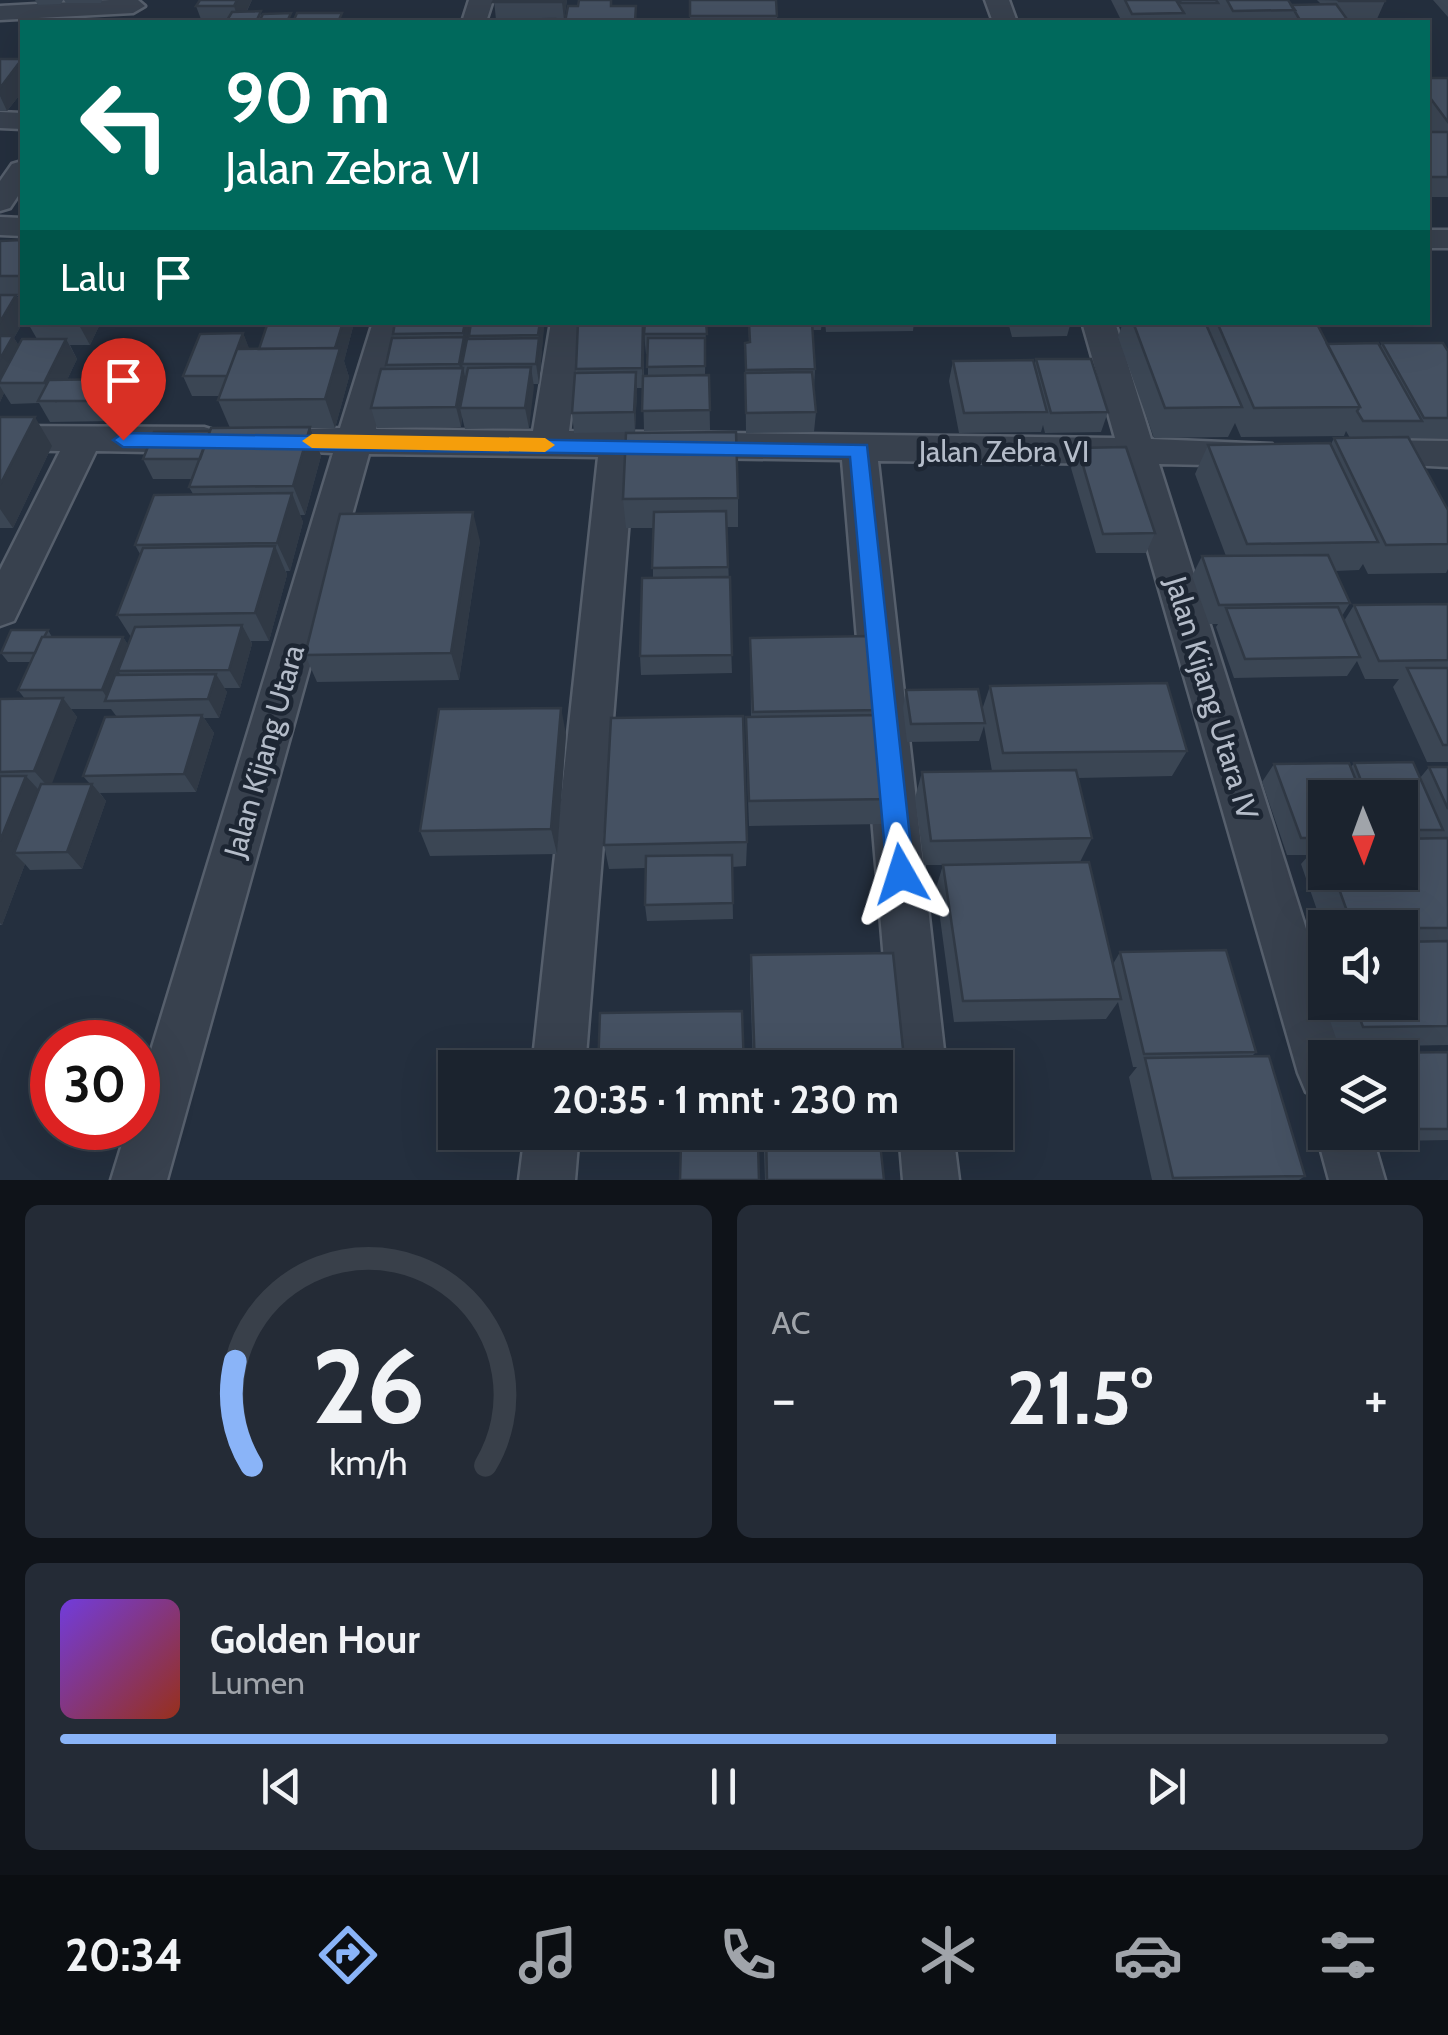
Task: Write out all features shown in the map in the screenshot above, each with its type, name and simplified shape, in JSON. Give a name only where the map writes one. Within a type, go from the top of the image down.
[{"type":"street","points":[[0,13],[131,10]]},
{"type":"street","points":[[0,202],[20,173]]},
{"type":"street","name":"Jalan Kijang Utara","points":[[140,1180],[388,325]]},
{"type":"street","points":[[548,445],[567,325]]},
{"type":"street","name":"Jalan Kijang Utara IV","points":[[1099,325],[1315,1040]]},
{"type":"street","name":"Jalan Zebra VI","points":[[0,438],[1296,453]]},
{"type":"street","points":[[0,610],[84,440]]},
{"type":"street","points":[[560,1050],[617,446]]},
{"type":"street","points":[[860,450],[918,1050]]},
{"type":"street","points":[[1335,453],[1402,470],[1448,454]]},
{"type":"street","points":[[547,1180],[550,1150]]},
{"type":"street","points":[[928,1150],[930,1180]]},
{"type":"street","points":[[1348,1150],[1357,1180]]},
{"type":"building","points":[[200,0],[237,0],[234,6],[196,6]]},
{"type":"building","points":[[494,0],[563,0],[493,2]]},
{"type":"building","points":[[579,0],[611,0],[611,6],[636,6],[635,20],[565,20],[568,6],[578,6]]},
{"type":"building","points":[[690,0],[776,0],[777,16],[690,16]]},
{"type":"building","points":[[1125,0],[1176,0],[1184,13],[1132,14]]},
{"type":"building","points":[[1179,0],[1216,0],[1218,3],[1181,3]]},
{"type":"building","points":[[1227,0],[1288,0],[1295,10],[1233,11]]},
{"type":"building","points":[[1336,4],[1348,20],[1300,20],[1291,5]]},
{"type":"building","points":[[261,11],[257,20],[227,20],[232,12]]},
{"type":"building","points":[[291,13],[288,20],[260,20],[263,14]]},
{"type":"building","points":[[297,13],[342,13],[339,20],[294,20]]},
{"type":"building","points":[[0,59],[20,59],[20,62],[0,88]]},
{"type":"building","points":[[1430,78],[1448,78],[1448,122],[1430,98]]},
{"type":"building","points":[[1430,132],[1448,132],[1448,177],[1430,177]]},
{"type":"building","points":[[20,240],[20,276],[0,276],[0,241]]},
{"type":"building","points":[[0,295],[16,295],[0,322]]},
{"type":"building","points":[[267,325],[342,325],[335,348],[259,349]]},
{"type":"building","points":[[394,325],[464,325],[463,333],[393,334]]},
{"type":"building","points":[[471,325],[540,325],[538,335],[469,336]]},
{"type":"building","points":[[578,325],[643,325],[642,368],[576,369]]},
{"type":"building","points":[[645,325],[706,325],[707,334],[644,334]]},
{"type":"building","points":[[749,325],[812,325],[815,369],[746,370],[745,343],[750,342]]},
{"type":"building","points":[[1134,325],[1206,325],[1242,407],[1165,408]]},
{"type":"building","points":[[1218,325],[1318,325],[1360,407],[1254,408]]},
{"type":"building","points":[[243,333],[227,376],[183,376],[200,334]]},
{"type":"building","points":[[0,336],[13,336],[0,359]]},
{"type":"building","points":[[464,337],[459,364],[386,365],[392,338]]},
{"type":"building","points":[[539,338],[536,364],[462,364],[467,339]]},
{"type":"building","points":[[648,338],[705,338],[705,366],[647,367]]},
{"type":"building","points":[[22,339],[66,339],[44,383],[0,383],[0,380]]},
{"type":"building","points":[[1378,343],[1422,421],[1363,421],[1357,411],[1360,407],[1327,344]]},
{"type":"building","points":[[1382,343],[1443,343],[1448,351],[1448,418],[1424,418]]},
{"type":"building","points":[[340,348],[325,399],[218,400],[237,349]]},
{"type":"building","points":[[1036,359],[1091,359],[1108,412],[1051,413]]},
{"type":"building","points":[[1033,360],[1047,412],[964,413],[953,361]]},
{"type":"building","points":[[531,367],[525,408],[460,408],[468,368]]},
{"type":"building","points":[[463,368],[456,407],[371,408],[381,369]]},
{"type":"building","points":[[636,372],[634,412],[572,413],[575,373]]},
{"type":"building","points":[[812,372],[816,412],[746,413],[745,373]]},
{"type":"building","points":[[709,375],[710,410],[642,411],[643,376]]},
{"type":"building","points":[[114,379],[104,401],[38,401],[49,380]]},
{"type":"building","points":[[0,417],[35,417],[0,485]]},
{"type":"building","points":[[310,427],[293,486],[189,487],[211,428]]},
{"type":"building","points":[[210,431],[200,459],[143,459],[154,432]]},
{"type":"building","points":[[736,432],[738,498],[623,499],[626,433]]},
{"type":"building","points":[[1408,437],[1448,510],[1448,544],[1386,545],[1334,438]]},
{"type":"building","points":[[1330,443],[1378,542],[1247,544],[1208,445]]},
{"type":"building","points":[[1126,447],[1155,533],[1103,534],[1078,448]]},
{"type":"building","points":[[292,493],[277,543],[135,545],[154,495]]},
{"type":"building","points":[[726,511],[728,567],[652,568],[654,512]]},
{"type":"building","points":[[473,512],[451,653],[305,655],[340,514]]},
{"type":"building","points":[[275,546],[255,613],[117,615],[143,548]]},
{"type":"building","points":[[1328,555],[1350,603],[1219,605],[1202,556]]},
{"type":"building","points":[[730,577],[732,655],[640,656],[642,578]]},
{"type":"building","points":[[1448,604],[1448,660],[1379,661],[1354,605]]},
{"type":"building","points":[[1338,607],[1360,657],[1245,659],[1226,608]]},
{"type":"building","points":[[242,625],[229,670],[118,671],[135,627]]},
{"type":"building","points":[[11,630],[48,630],[35,653],[1,653]]},
{"type":"building","points":[[873,636],[882,710],[753,712],[750,638]]},
{"type":"building","points":[[42,637],[123,637],[102,690],[18,690]]},
{"type":"building","points":[[1407,668],[1448,668],[1448,745],[1443,745]]},
{"type":"building","points":[[216,674],[208,699],[105,701],[115,675]]},
{"type":"building","points":[[1167,683],[1187,751],[1003,753],[990,686]]},
{"type":"building","points":[[978,689],[985,723],[911,724],[906,690]]},
{"type":"building","points":[[63,698],[34,771],[0,772],[0,699]]},
{"type":"building","points":[[561,708],[551,829],[420,831],[439,709]]},
{"type":"building","points":[[202,715],[184,774],[83,776],[105,717]]},
{"type":"building","points":[[882,715],[892,799],[749,801],[746,717]]},
{"type":"building","points":[[743,716],[747,842],[604,845],[611,718]]},
{"type":"building","points":[[1413,762],[1443,830],[1418,830],[1418,780],[1361,780],[1354,763]]},
{"type":"building","points":[[1349,763],[1356,780],[1308,780],[1308,838],[1301,838],[1274,764]]},
{"type":"building","points":[[1429,767],[1448,767],[1448,809]]},
{"type":"building","points":[[1076,770],[1092,838],[931,841],[922,772]]},
{"type":"building","points":[[0,776],[26,776],[0,841]]},
{"type":"building","points":[[41,784],[92,784],[67,852],[14,853]]},
{"type":"building","points":[[1448,838],[1448,928],[1418,928],[1418,910],[1347,910],[1339,890],[1418,890],[1418,839]]},
{"type":"building","points":[[732,855],[733,903],[645,905],[646,856]]},
{"type":"building","points":[[1089,862],[1121,999],[963,1001],[943,865]]},
{"type":"building","points":[[1448,941],[1448,1026],[1363,1027],[1360,1020],[1418,1020],[1418,942]]},
{"type":"building","points":[[1226,950],[1256,1052],[1144,1054],[1120,952]]},
{"type":"building","points":[[893,953],[903,1050],[754,1050],[751,955]]},
{"type":"building","points":[[742,1011],[743,1050],[599,1050],[600,1013]]},
{"type":"building","points":[[1418,1052],[1448,1052],[1448,1129],[1418,1129]]},
{"type":"building","points":[[1269,1056],[1305,1176],[1173,1178],[1145,1058]]},
{"type":"building","points":[[681,1150],[758,1150],[759,1180],[680,1180]]},
{"type":"building","points":[[766,1150],[881,1150],[884,1180],[767,1180]]},
{"type":"slow traffic","points":[[312,441],[545,445]]},
{"type":"route","points":[[123,440],[860,450],[901,874]]}]
